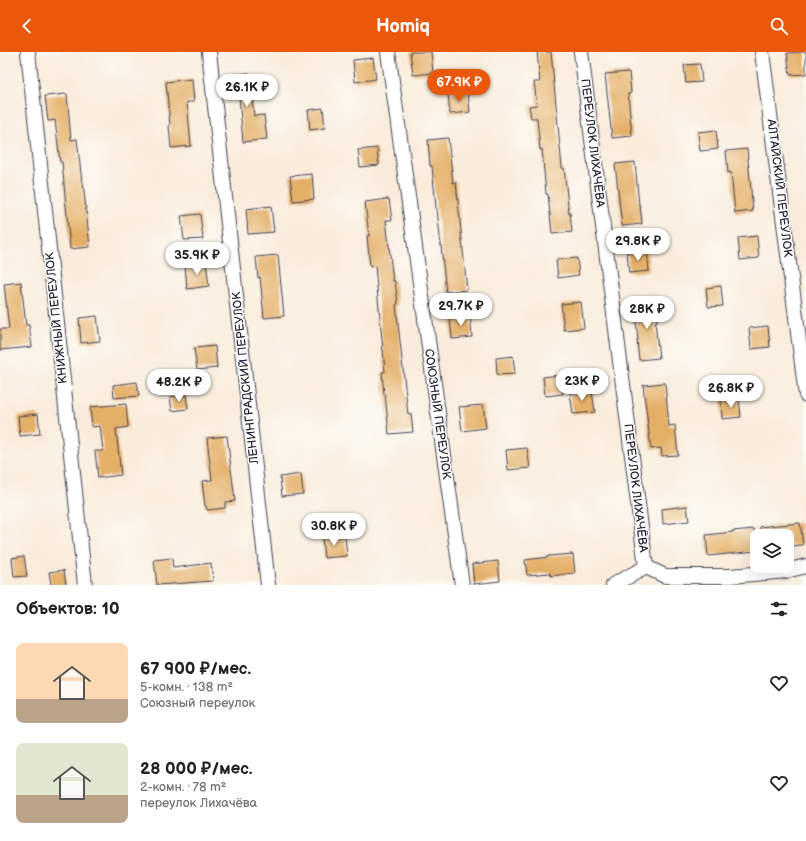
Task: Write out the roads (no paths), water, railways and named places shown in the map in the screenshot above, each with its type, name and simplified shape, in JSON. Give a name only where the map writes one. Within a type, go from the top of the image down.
[{"type":"street","name":"КНИЖНЫЙ ПЕРЕУЛОК","points":[[28,52],[85,585]]},
{"type":"street","name":"ЛЕНИНГРАДСКИЙ ПЕРЕУЛОК","points":[[209,52],[268,585]]},
{"type":"street","name":"СОЮЗНЫЙ ПЕРЕУЛОК","points":[[388,52],[462,585]]},
{"type":"street","name":"ПЕРЕУЛОК ЛИХАЧЁВА","points":[[581,52],[646,567]]},
{"type":"street","name":"АЛТАЙСКИЙ ПЕРЕУЛОК","points":[[762,52],[806,395]]},
{"type":"street","points":[[613,585],[646,567],[666,576],[731,576],[786,571],[806,566]]}]
